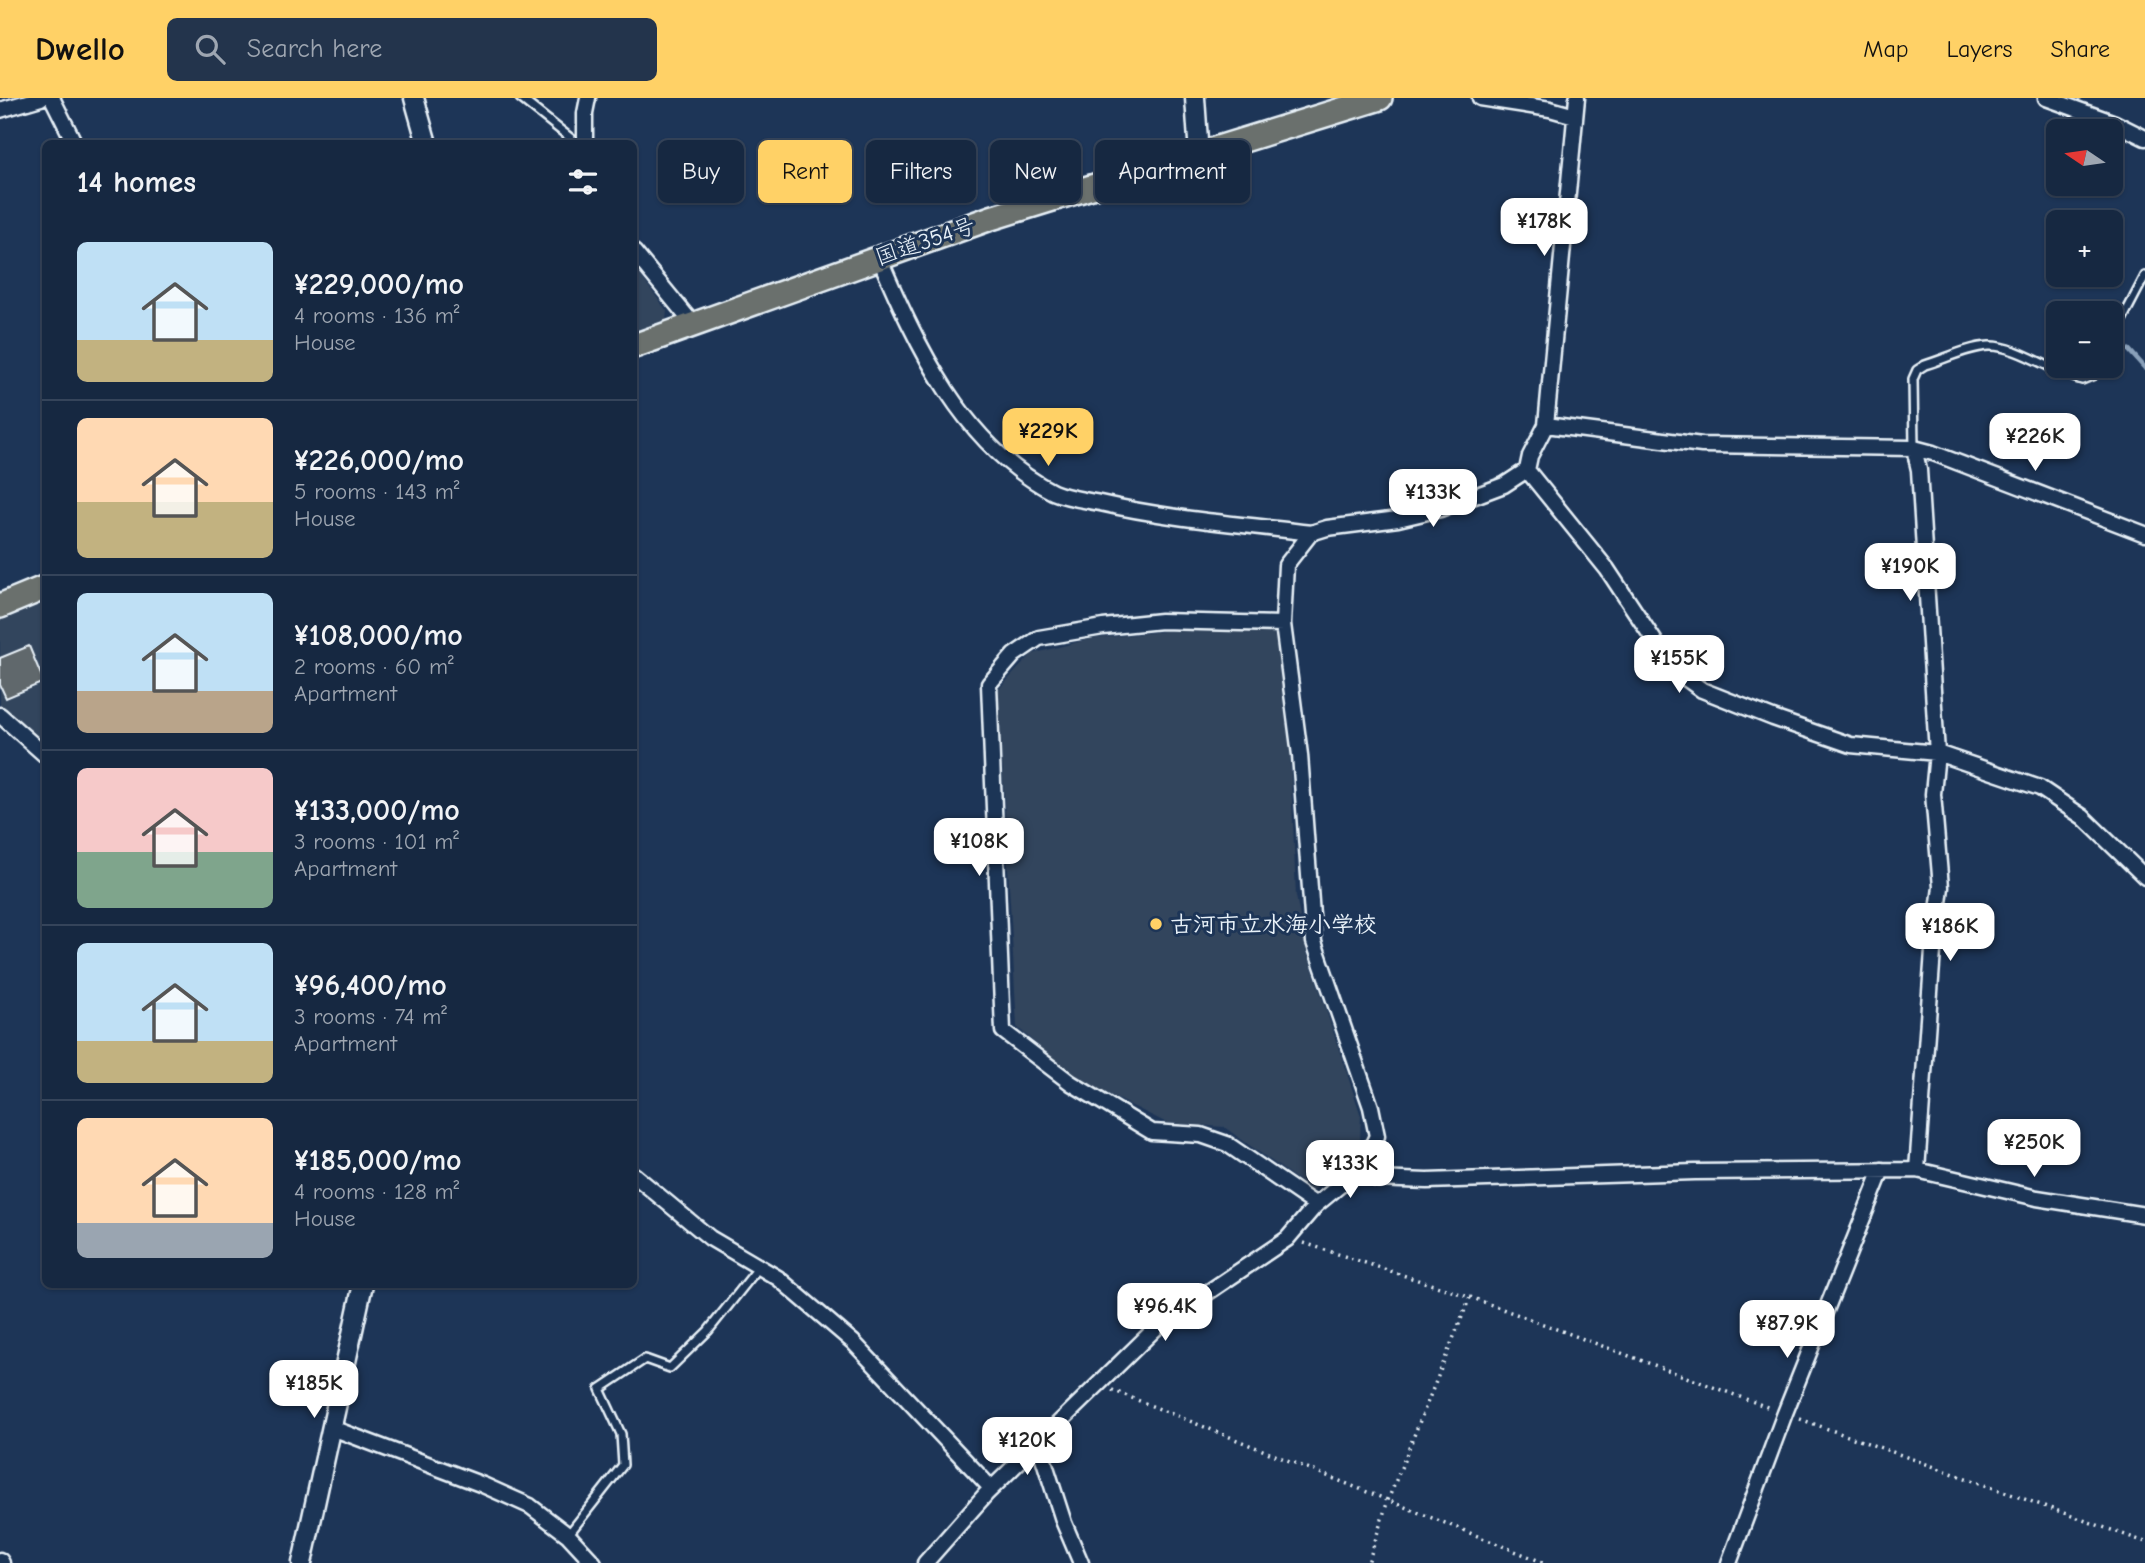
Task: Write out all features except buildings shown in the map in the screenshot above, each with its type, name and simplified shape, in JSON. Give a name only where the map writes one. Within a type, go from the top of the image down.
[{"type":"highway","name":"国道354号","points":[[1247,140],[1380,98]]},
{"type":"highway","name":"国道354号","points":[[637,345],[879,257],[1095,184]]},
{"type":"highway","points":[[0,606],[42,589]]},
{"type":"street","points":[[0,110],[41,98]]},
{"type":"street","points":[[52,98],[73,140]]},
{"type":"street","points":[[414,98],[426,140]]},
{"type":"street","points":[[585,140],[588,98]]},
{"type":"street","points":[[1198,98],[1199,140]]},
{"type":"street","points":[[1480,98],[1550,109],[1575,116]]},
{"type":"street","points":[[879,257],[905,317],[937,378],[1010,466],[1056,493],[1126,509],[1311,533],[1326,528],[1398,519],[1440,509],[1504,485],[1527,470],[1530,456],[1546,425],[1577,98]]},
{"type":"street","points":[[2046,98],[2115,123],[2145,138]]},
{"type":"street","points":[[637,256],[693,324]]},
{"type":"street","points":[[1546,425],[1702,445],[1914,448],[2145,534]]},
{"type":"street","points":[[1914,448],[1919,470],[1937,753],[1933,794],[1941,887],[1933,951],[1917,1170]]},
{"type":"street","points":[[1527,470],[1607,569],[1673,669],[1702,690],[1773,719],[1851,745],[1937,753],[2039,788],[2083,817],[2145,877]]},
{"type":"street","points":[[925,1563],[991,1488],[1158,1326],[1287,1239],[1316,1205],[1361,1168],[1377,1136],[1371,1107],[1314,942],[1300,755],[1283,624],[1286,565],[1311,533]]},
{"type":"street","points":[[1283,624],[1161,621],[1102,627],[1040,639],[1014,655],[989,684],[1003,1031],[1071,1083],[1152,1132],[1201,1135],[1227,1144],[1316,1205]]},
{"type":"street","points":[[0,715],[42,752]]},
{"type":"street","points":[[1361,1168],[1377,1179],[1427,1181],[1695,1172],[1917,1170],[2037,1198],[2145,1215]]},
{"type":"street","points":[[1729,1563],[1785,1413],[1882,1170]]},
{"type":"street","points":[[637,1177],[710,1238],[778,1278],[853,1342],[991,1488]]},
{"type":"street","points":[[302,1563],[362,1288]]},
{"type":"street","points":[[332,1428],[530,1506],[568,1535],[594,1563]]},
{"type":"street","points":[[1038,1441],[1063,1523],[1081,1563]]},
{"type":"lane","points":[[520,98],[573,140]]},
{"type":"lane","points":[[2123,318],[2145,276]]},
{"type":"lane","points":[[1914,448],[1913,379],[1917,370],[1925,365],[1985,346],[2018,351],[2046,367]]},
{"type":"lane","points":[[568,1535],[623,1465],[621,1434],[600,1389],[645,1359],[670,1368],[708,1331],[759,1267]]},
{"type":"path","points":[[1287,1239],[1358,1259],[1470,1297],[2145,1542]]},
{"type":"path","points":[[1368,1563],[1388,1500],[1470,1297]]},
{"type":"path","points":[[1097,1384],[1545,1563]]},
{"type":"shaded area","points":[[637,271],[667,311],[666,320],[637,330]]},
{"type":"shaded area","points":[[42,602],[42,748],[0,708],[0,620]]},
{"type":"shaded area","name":"古河市立水海小学校","points":[[1274,630],[1290,750],[1296,896],[1307,952],[1361,1116],[1360,1140],[1353,1157],[1313,1191],[1224,1127],[1167,1123],[1073,1077],[1017,1027],[998,690],[1032,654],[1089,639],[1165,631]]},
{"type":"waterway","points":[[2129,350],[2145,368]]},
{"type":"place","name":"古河市立水海小学校","points":[[1156,924]]}]
